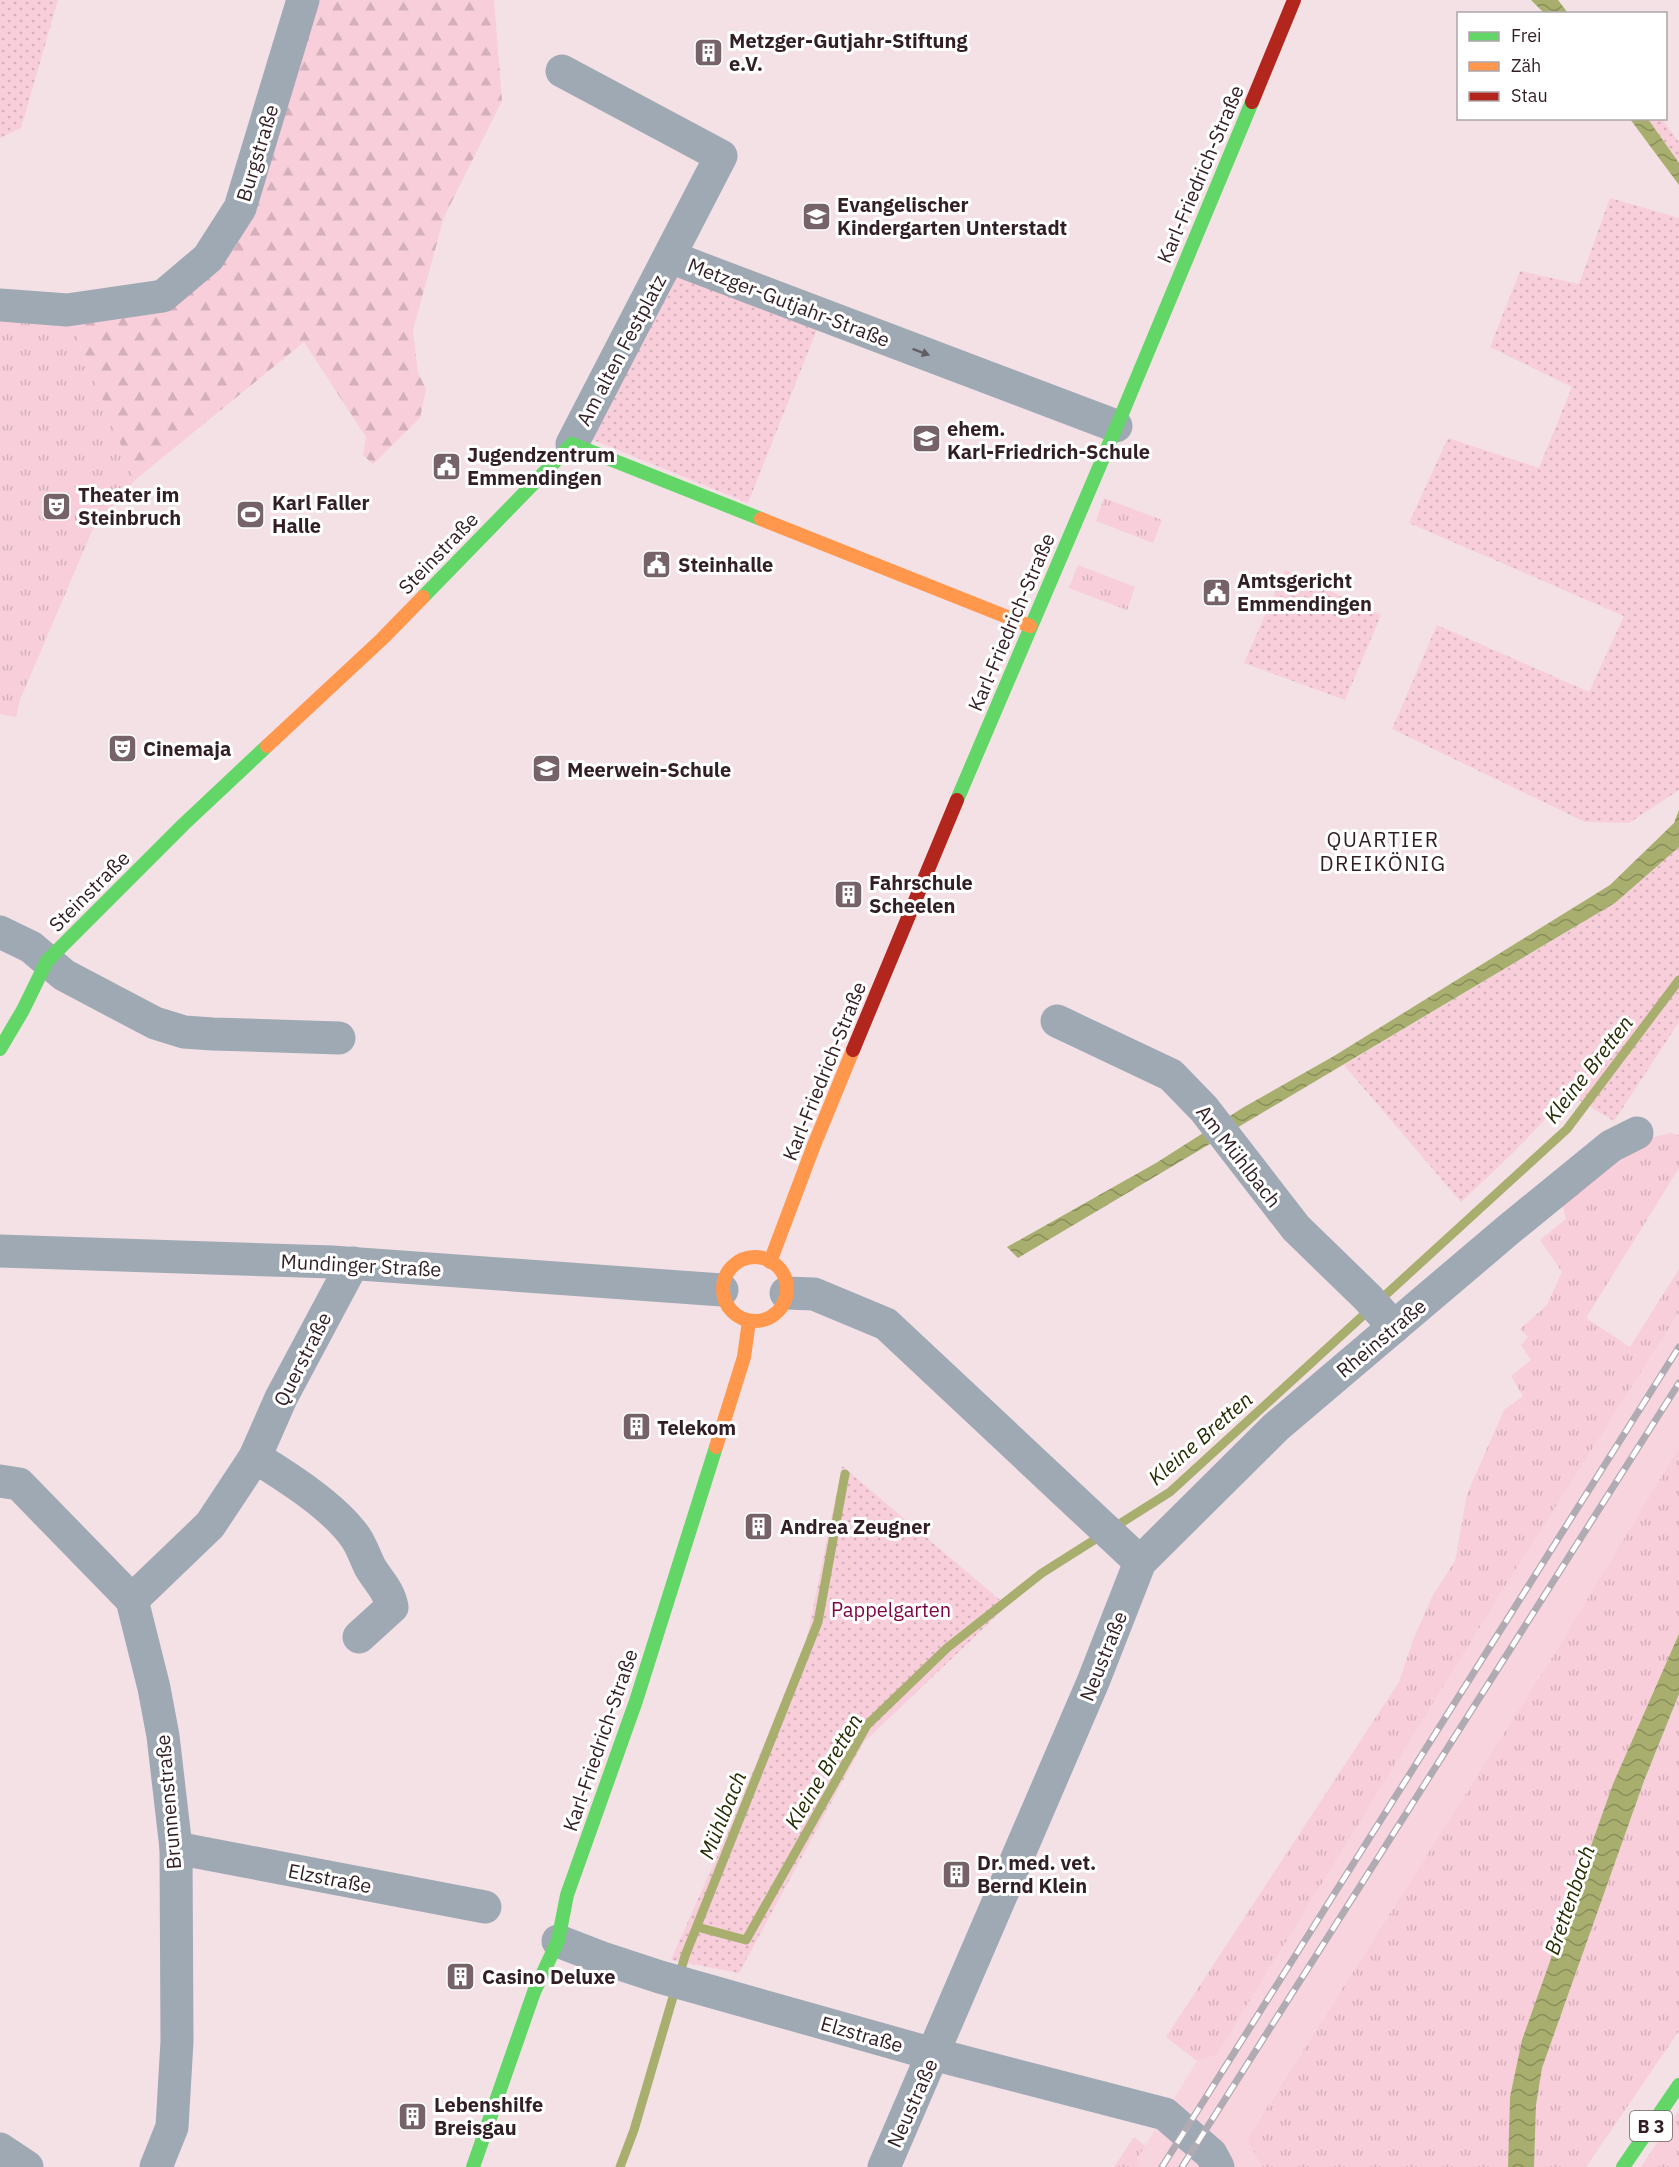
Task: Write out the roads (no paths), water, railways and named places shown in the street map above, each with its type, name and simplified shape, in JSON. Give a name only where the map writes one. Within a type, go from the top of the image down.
[{"type":"street","name":"Burgstraße","points":[[0,305],[67,310],[163,296],[208,258],[240,208],[303,0]]},
{"type":"street","name":"Karl-Friedrich-Straße","points":[[770,1262],[814,1145],[1294,0]]},
{"type":"street","name":"Metzger-Gutjahr-Straße","points":[[562,71],[721,156],[670,257],[1116,426]]},
{"type":"street","name":"Am alten Festplatz","points":[[572,444],[670,257]]},
{"type":"street","points":[[572,444],[1030,626]]},
{"type":"street","name":"Steinstraße","points":[[0,1049],[23,1011],[47,962],[184,824],[382,639],[572,444]]},
{"type":"street","points":[[0,932],[31,947],[64,975],[155,1023],[184,1032],[339,1038]]},
{"type":"street","name":"Am Mühlbach","points":[[1058,1021],[1171,1075],[1204,1109],[1296,1228],[1368,1298],[1394,1327]]},
{"type":"street","name":"Rheinstraße","points":[[1136,1558],[1276,1427],[1508,1230],[1611,1146],[1637,1133]]},
{"type":"street","name":"Mundinger Straße","points":[[0,1251],[353,1263],[722,1290]]},
{"type":"street","points":[[749,1258],[760,1258],[770,1262],[779,1269],[784,1278],[786,1293],[779,1310],[771,1317],[760,1321],[749,1321],[738,1317],[725,1301],[722,1290],[724,1279],[738,1262],[749,1258]]},
{"type":"street","name":"Querstraße","points":[[132,1600],[210,1525],[255,1457],[281,1398],[353,1263]]},
{"type":"street","points":[[786,1293],[814,1294],[886,1324],[1136,1558]]},
{"type":"street","name":"Karl-Friedrich-Straße","points":[[473,2167],[534,1992],[558,1941],[567,1895],[636,1701],[741,1368],[749,1321]]},
{"type":"street","points":[[255,1457],[286,1477],[348,1527],[362,1547],[370,1566],[388,1592],[392,1607],[359,1636]]},
{"type":"street","points":[[10,1483],[132,1600]]},
{"type":"street","name":"Neustraße","points":[[884,2167],[1088,1692],[1136,1558]]},
{"type":"street","name":"Brunnenstraße","points":[[132,1600],[163,1736],[176,1848],[177,2041],[172,2127],[156,2167]]},
{"type":"street","name":"Elzstraße","points":[[176,1848],[485,1907]]},
{"type":"street","name":"Elzstraße","points":[[558,1941],[660,1977],[933,2054],[1165,2114],[1211,2154],[1218,2167]]},
{"type":"street","name":"B 3","points":[[1623,2167],[1679,2085]]},
{"type":"street","points":[[0,2149],[27,2167]]},
{"type":"water","points":[[1531,0],[1558,0],[1567,12],[1543,12]]},
{"type":"water","points":[[1631,120],[1649,120],[1679,163],[1679,185]]},
{"type":"water","points":[[1679,810],[1679,847],[1615,903],[1018,1258],[1007,1247],[1156,1163],[1244,1107],[1334,1056],[1610,885],[1674,823]]},
{"type":"water","points":[[1679,1634],[1679,1694],[1644,1781],[1542,2068],[1536,2105],[1534,2167],[1508,2167],[1510,2097],[1522,2040],[1613,1784]]},
{"type":"waterway","name":"Kleine Bretten","points":[[697,1927],[746,1940],[867,1725],[947,1648],[1042,1573],[1170,1492],[1567,1129],[1679,980]]},
{"type":"waterway","name":"Mühlbach","points":[[620,2167],[634,2130],[685,1956],[818,1622],[845,1474]]},
{"type":"railway","points":[[1162,2167],[1679,1347]]},
{"type":"railway","points":[[1182,2167],[1679,1383]]},
{"type":"place","name":"Metzger-Gutjahr-Stiftung e.V.","points":[[708,52]]},
{"type":"place","name":"Evangelischer Kindergarten Unterstadt","points":[[816,216]]},
{"type":"place","name":"ehem. Karl-Friedrich-Schule","points":[[926,439]]},
{"type":"place","name":"Jugendzentrum Emmendingen","points":[[446,466]]},
{"type":"place","name":"Theater im Steinbruch","points":[[57,506]]},
{"type":"place","name":"Karl Faller Halle","points":[[251,514]]},
{"type":"place","name":"Steinhalle","points":[[657,564]]},
{"type":"place","name":"Amtsgericht Emmendingen","points":[[1216,592]]},
{"type":"place","name":"Cinemaja","points":[[122,748]]},
{"type":"place","name":"Meerwein-Schule","points":[[546,769]]},
{"type":"place","name":"Fahrschule Scheelen","points":[[848,894]]},
{"type":"place","name":"Telekom","points":[[636,1427]]},
{"type":"place","name":"Andrea Zeugner","points":[[759,1526]]},
{"type":"place","name":"Dr. med. vet. Bernd Klein","points":[[956,1874]]},
{"type":"place","name":"Casino Deluxe","points":[[461,1976]]},
{"type":"place","name":"Lebenshilfe Breisgau","points":[[413,2116]]},
{"type":"district","name":"QUARTIER DREIKÖNIG","points":[[1383,851]]},
{"type":"park label","name":"Pappelgarten","points":[[891,1609]]},
{"type":"water label","name":"Brettenbach","points":[[1569,1900]]}]
